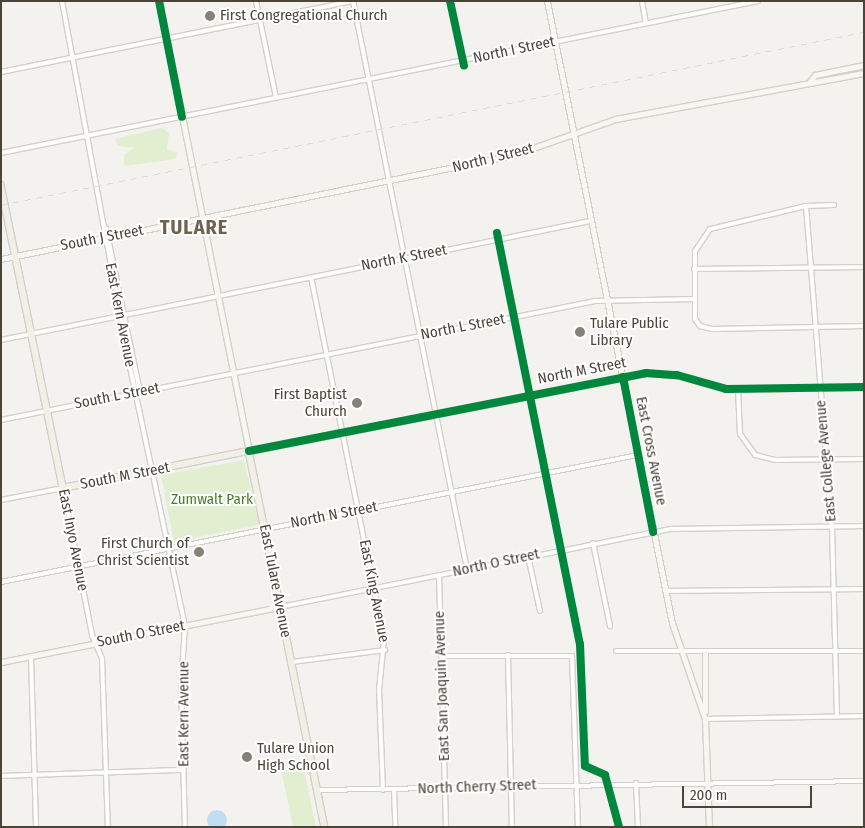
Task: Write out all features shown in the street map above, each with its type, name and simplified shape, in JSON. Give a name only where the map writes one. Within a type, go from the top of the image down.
[{"type":"main road","name":"East Tulare Avenue","points":[[159,1],[325,827]]},
{"type":"main road","name":"East Cross Avenue","points":[[547,1],[653,532],[682,653],[705,719],[710,827]]},
{"type":"main road","name":"North J Street","points":[[810,81],[815,75],[864,65]]},
{"type":"main road","name":"North J Street","points":[[202,218],[513,155],[574,130],[810,81],[864,73]]},
{"type":"main road","name":"East Inyo Avenue","points":[[1,185],[63,488]]},
{"type":"main road","name":"South J Street","points":[[1,259],[202,218]]},
{"type":"main road","name":"North M Street","points":[[249,450],[623,377],[670,373],[713,387],[738,389],[864,388]]},
{"type":"main road","name":"South M Street","points":[[63,488],[249,450]]},
{"type":"main road","name":"South O Street","points":[[1,662],[280,607]]},
{"type":"main road","points":[[705,654],[705,719]]},
{"type":"street","name":"East Kern Avenue","points":[[62,1],[120,315],[138,392],[185,626],[181,686],[185,827]]},
{"type":"street","points":[[256,1],[276,98]]},
{"type":"street","points":[[1,72],[353,1],[467,569]]},
{"type":"street","points":[[642,1],[646,23]]},
{"type":"street","name":"North I Street","points":[[1,152],[646,23],[735,3],[758,1]]},
{"type":"street","points":[[834,205],[806,206],[710,230],[695,251],[695,319],[704,328],[864,326]]},
{"type":"street","name":"East College Avenue","points":[[806,206],[832,526],[837,716]]},
{"type":"street","name":"North K Street","points":[[1,340],[590,220]]},
{"type":"street","name":"East Kern Avenue","points":[[107,237],[125,314],[138,392]]},
{"type":"street","points":[[694,268],[864,267]]},
{"type":"street","name":"East King Avenue","points":[[311,276],[385,650],[379,690],[383,790]]},
{"type":"street","name":"North L Street","points":[[234,374],[606,300],[694,299]]},
{"type":"street","name":"South L Street","points":[[1,420],[234,374]]},
{"type":"street","points":[[738,389],[740,434],[751,452],[765,459],[864,458]]},
{"type":"street","name":"North N Street","points":[[1,582],[638,455]]},
{"type":"street","name":"South M Street","points":[[1,500],[63,488]]},
{"type":"street","name":"East Inyo Avenue","points":[[63,488],[78,566],[102,665],[108,827]]},
{"type":"street","name":"North O Street","points":[[280,607],[653,532],[864,526]]},
{"type":"street","points":[[593,544],[610,626]]},
{"type":"street","points":[[528,556],[540,611]]},
{"type":"street","name":"East San Joaquin Avenue","points":[[439,575],[446,827]]},
{"type":"street","points":[[666,591],[864,589]]},
{"type":"street","points":[[292,662],[385,650]]},
{"type":"street","points":[[616,651],[705,654],[864,651]]},
{"type":"street","points":[[508,655],[512,827]]},
{"type":"street","points":[[441,656],[572,656],[578,827]]},
{"type":"street","points":[[31,657],[36,827]]},
{"type":"street","points":[[705,719],[864,716]]},
{"type":"street","points":[[1,776],[184,770]]},
{"type":"street","name":"North Cherry Street","points":[[318,790],[394,790],[511,785],[864,781]]},
{"type":"street","points":[[636,784],[638,827]]},
{"type":"street","points":[[394,790],[395,827]]},
{"type":"green space","points":[[162,128],[169,133],[167,149],[177,153],[176,159],[124,166],[124,154],[135,148],[118,146],[115,139]]},
{"type":"green space","name":"Zumwalt Park","points":[[244,460],[259,525],[174,542],[161,475]]},
{"type":"green space","points":[[303,764],[316,827],[293,827],[281,769]]},
{"type":"water","points":[[217,810],[224,813],[227,820],[224,827],[217,830],[210,827],[207,820],[210,813]]},
{"type":"railway","points":[[1,205],[864,32]]},
{"type":"cycle path","points":[[159,1],[182,117]]},
{"type":"cycle path","points":[[450,1],[464,66]]},
{"type":"cycle path","points":[[497,233],[580,644],[585,766],[605,775],[619,827]]},
{"type":"cycle path","points":[[249,451],[646,373],[677,375],[726,389],[864,387]]},
{"type":"cycle path","points":[[623,377],[653,532]]},
{"type":"place","name":"First Congregational Church","points":[[210,16]]},
{"type":"place","name":"Tulare Public Library","points":[[580,332]]},
{"type":"place","name":"First Baptist Church","points":[[357,403]]},
{"type":"place","name":"First Church of Christ Scientist","points":[[199,552]]},
{"type":"place","name":"Tulare Union High School","points":[[247,757]]},
{"type":"district","name":"TULARE","points":[[194,227]]}]
